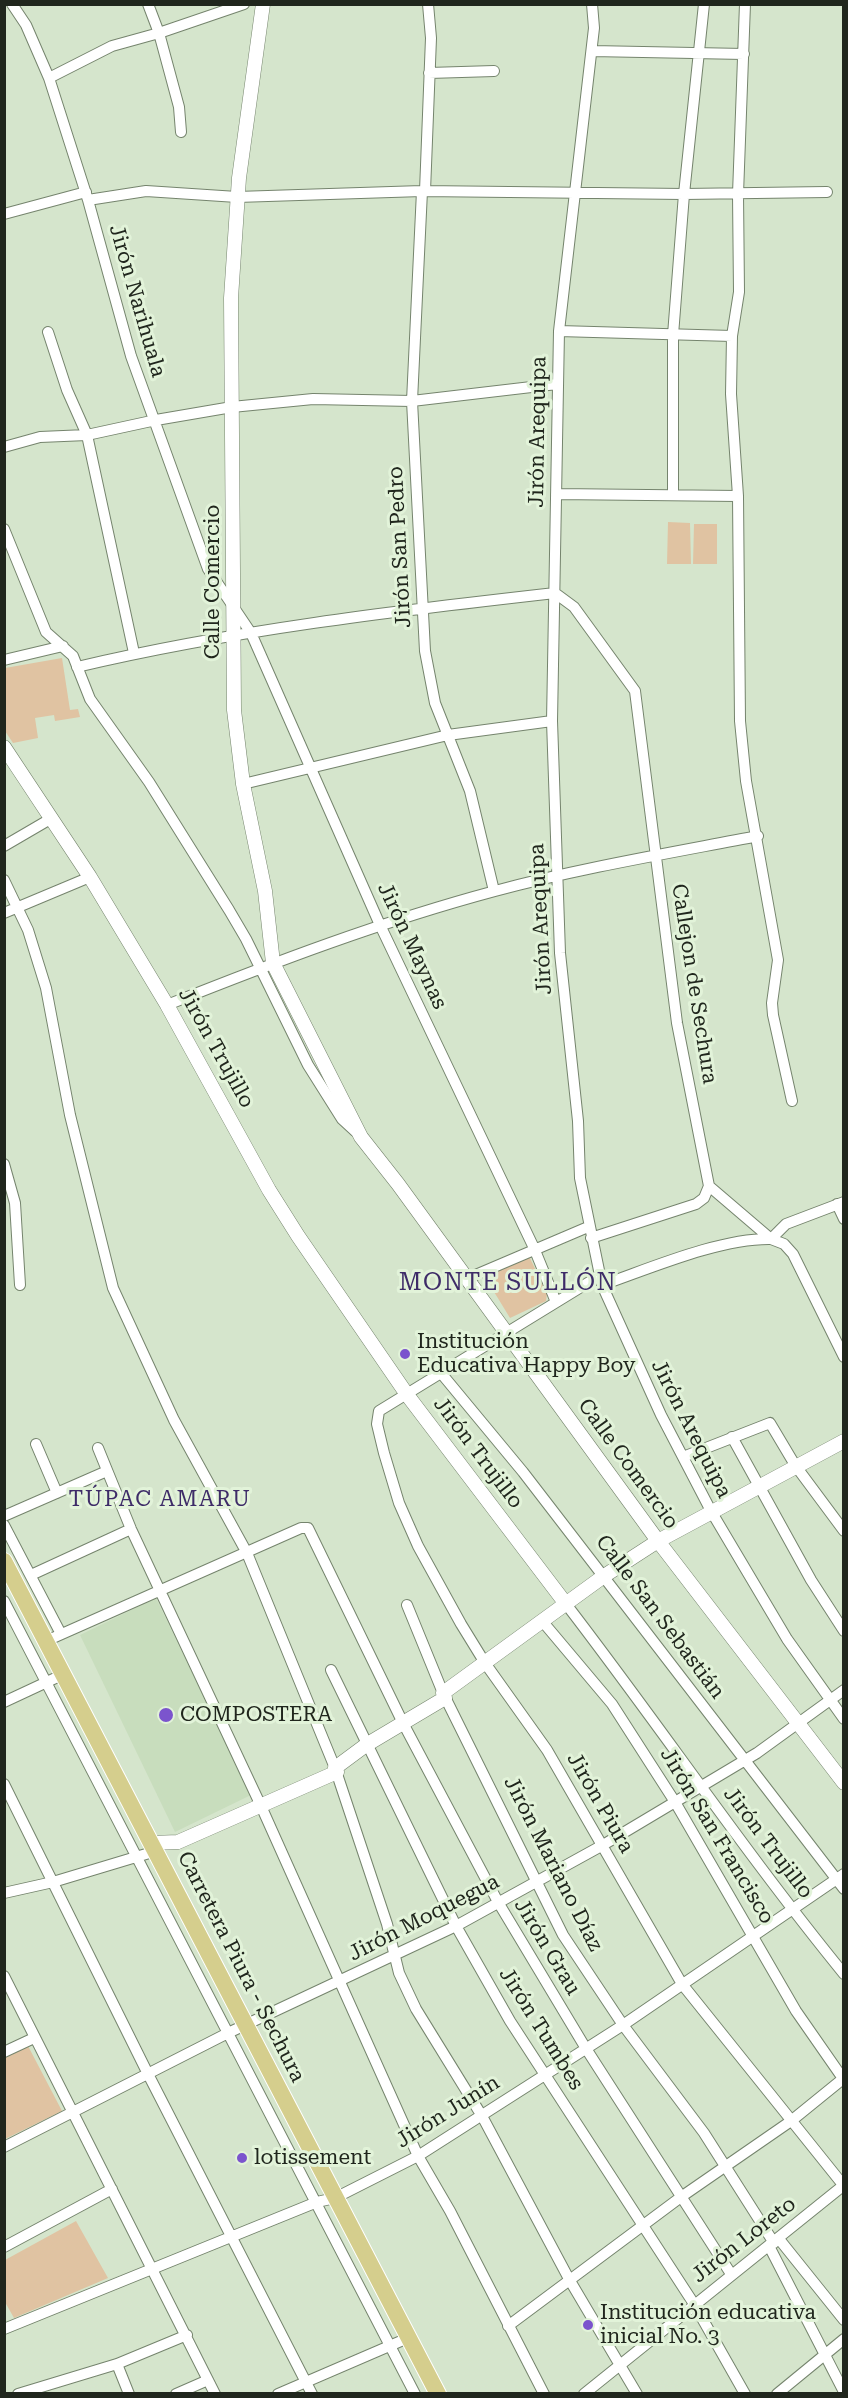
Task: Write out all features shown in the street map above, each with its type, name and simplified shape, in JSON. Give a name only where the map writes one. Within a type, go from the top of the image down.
[{"type":"main road","name":"Carretera Piura - Sechura","points":[[4,1561],[54,1637],[64,1674],[438,2394]]},
{"type":"street","name":"Jirón Narihuala","points":[[12,4],[26,25],[50,78],[87,196],[130,356],[156,420],[208,569],[235,605]]},
{"type":"street","points":[[148,4],[159,33],[179,107],[181,132]]},
{"type":"street","points":[[50,78],[112,46],[159,33],[244,4]]},
{"type":"street","name":"Calle Comercio","points":[[262,4],[237,197],[230,334],[235,605],[234,710],[243,784],[265,891],[273,963],[361,1137],[658,1541],[843,1783]]},
{"type":"street","name":"Jirón San Pedro","points":[[428,4],[429,73],[412,400],[425,651],[435,704],[470,791],[494,891]]},
{"type":"street","points":[[592,4],[594,28]]},
{"type":"street","points":[[594,28],[600,4]]},
{"type":"street","points":[[673,495],[673,336],[684,194],[704,4]]},
{"type":"street","points":[[745,4],[738,194],[739,292],[732,336],[731,394],[738,496],[740,721],[746,781],[758,836],[778,960],[772,1003],[773,1015],[792,1101]]},
{"type":"street","name":"Jirón Arequipa","points":[[594,28],[559,331],[552,721],[560,953],[578,1121],[579,1178],[601,1280],[629,1349],[711,1511],[787,1639],[843,1719]]},
{"type":"street","points":[[592,51],[744,54]]},
{"type":"street","points":[[429,73],[494,71]]},
{"type":"street","points":[[4,214],[87,196],[146,191],[237,197],[423,191],[684,194],[827,192]]},
{"type":"street","points":[[559,331],[732,336]]},
{"type":"street","points":[[48,332],[67,390],[87,435],[134,653]]},
{"type":"street","points":[[4,447],[40,437],[87,435],[232,407],[312,399],[412,400],[557,384]]},
{"type":"street","points":[[556,494],[738,496]]},
{"type":"street","name":"Calle Comercio","points":[[4,529],[46,632],[73,656],[90,699],[149,782],[246,939],[259,969],[325,1094],[342,1119],[361,1137]]},
{"type":"street","points":[[76,667],[134,653],[251,633],[424,608],[555,593]]},
{"type":"street","name":"Callejon de Sechura","points":[[555,593],[574,607],[635,691],[677,1023],[709,1186]]},
{"type":"street","name":"Jirón Maynas","points":[[235,605],[251,633],[380,925],[534,1248],[556,1302]]},
{"type":"street","points":[[4,660],[63,646]]},
{"type":"street","points":[[243,784],[448,735],[552,721]]},
{"type":"street","name":"Jirón Trujillo","points":[[4,747],[90,877],[167,1005],[269,1190],[298,1236],[408,1396],[644,1705],[699,1785],[843,1974]]},
{"type":"street","points":[[4,846],[52,818]]},
{"type":"street","points":[[167,1005],[273,963],[380,925],[494,891],[655,855],[758,836]]},
{"type":"street","points":[[4,914],[90,877]]},
{"type":"street","points":[[4,880],[18,908],[46,988],[70,1115],[113,1288],[174,1420],[247,1553],[336,1770],[387,1924],[399,1973],[416,2008],[482,2116],[569,2279],[637,2394]]},
{"type":"street","points":[[4,1164],[15,1203],[20,1285]]},
{"type":"street","points":[[466,1279],[534,1248],[696,1204],[704,1198],[709,1186],[771,1239],[784,1244],[793,1254],[843,1357]]},
{"type":"street","points":[[408,1396],[506,1332],[556,1302],[601,1280],[757,1239],[771,1239],[786,1224],[840,1203],[843,1219]]},
{"type":"street","name":"Calle San Sebastián","points":[[441,1373],[604,1576],[744,1760],[840,1877],[843,1889]]},
{"type":"street","name":"Jirón Piura","points":[[408,1396],[379,1412],[377,1424],[399,1503],[418,1546],[485,1663],[547,1750],[682,1984],[843,2185]]},
{"type":"street","points":[[683,1457],[770,1423],[795,1465],[843,1531]]},
{"type":"street","points":[[732,1437],[811,1580],[843,1631]]},
{"type":"street","points":[[4,1893],[48,1883],[156,1852],[336,1770],[366,1745],[444,1695],[604,1576],[658,1541],[711,1511],[843,1441]]},
{"type":"street","points":[[36,1444],[57,1493]]},
{"type":"street","points":[[98,1448],[131,1529],[261,1806],[418,2156],[450,2211],[544,2394]]},
{"type":"street","points":[[4,1516],[106,1471]]},
{"type":"street","points":[[4,1525],[31,1575],[54,1637],[247,1553]]},
{"type":"street","name":"Jirón Grau","points":[[247,1553],[302,1528],[308,1528],[403,1723],[498,1902],[585,2047],[731,2274]]},
{"type":"street","points":[[31,1575],[131,1529]]},
{"type":"street","points":[[4,1601],[415,2394]]},
{"type":"street","name":"Jirón Mariano Díaz","points":[[407,1605],[444,1695],[471,1744],[535,1882],[563,1935],[623,2025],[704,2133],[774,2243],[843,2320]]},
{"type":"street","name":"Jirón San Francisco","points":[[543,1622],[612,1704],[675,1802],[796,2011],[843,2079]]},
{"type":"street","name":"Jirón Tumbes","points":[[331,1670],[456,1926],[510,2020],[694,2304],[745,2394]]},
{"type":"street","points":[[4,1702],[45,1680],[64,1674]]},
{"type":"street","name":"Jirón Moquegua","points":[[4,2147],[228,2033],[340,1983],[456,1926],[603,1845],[699,1785],[744,1760],[843,1690]]},
{"type":"street","points":[[4,1784],[48,1883],[312,2394]]},
{"type":"street","name":"Jirón Junín","points":[[6,2326],[154,2269],[317,2202],[335,2198],[418,2156],[585,2047],[623,2025],[840,1877]]},
{"type":"street","points":[[4,1899],[48,1883]]},
{"type":"street","points":[[4,1976],[154,2269],[215,2394]]},
{"type":"street","points":[[4,2052],[34,2037]]},
{"type":"street","points":[[508,2326],[723,2166],[791,2121],[843,2079]]},
{"type":"street","name":"Jirón Loreto","points":[[584,2394],[731,2274],[774,2243],[843,2185]]},
{"type":"street","points":[[4,2247],[112,2189]]},
{"type":"street","points":[[774,2243],[843,2392]]},
{"type":"street","points":[[18,2394],[117,2364],[187,2335]]},
{"type":"street","points":[[278,2394],[408,2338]]},
{"type":"street","points":[[777,2394],[843,2339]]},
{"type":"street","points":[[117,2364],[129,2394]]},
{"type":"street","points":[[176,2394],[208,2380]]},
{"type":"shaded area","points":[[668,522],[690,523],[691,564],[667,564]]},
{"type":"shaded area","points":[[694,524],[717,524],[717,564],[693,564]]},
{"type":"shaded area","points":[[62,658],[70,710],[78,709],[80,717],[55,721],[54,715],[35,718],[38,738],[13,743],[5,731],[5,668]]},
{"type":"shaded area","points":[[529,1256],[547,1294],[546,1301],[510,1318],[485,1277],[486,1274]]},
{"type":"shaded area","name":"COMPOSTERA","points":[[156,1598],[251,1795],[175,1832],[80,1635]]},
{"type":"shaded area","points":[[27,2044],[62,2111],[5,2139],[5,2056]]},
{"type":"shaded area","points":[[76,2221],[108,2278],[14,2318],[5,2302],[5,2260]]},
{"type":"place","name":"Institución Educativa Happy Boy","points":[[405,1354]]},
{"type":"place","name":"COMPOSTERA","points":[[166,1715]]},
{"type":"place","name":"lotissement","points":[[242,2158]]},
{"type":"place","name":"Institución educativa inicial No. 3","points":[[588,2325]]},
{"type":"district","name":"MONTE SULLÓN","points":[[508,1283]]},
{"type":"district","name":"TÚPAC AMARU","points":[[160,1500]]}]
